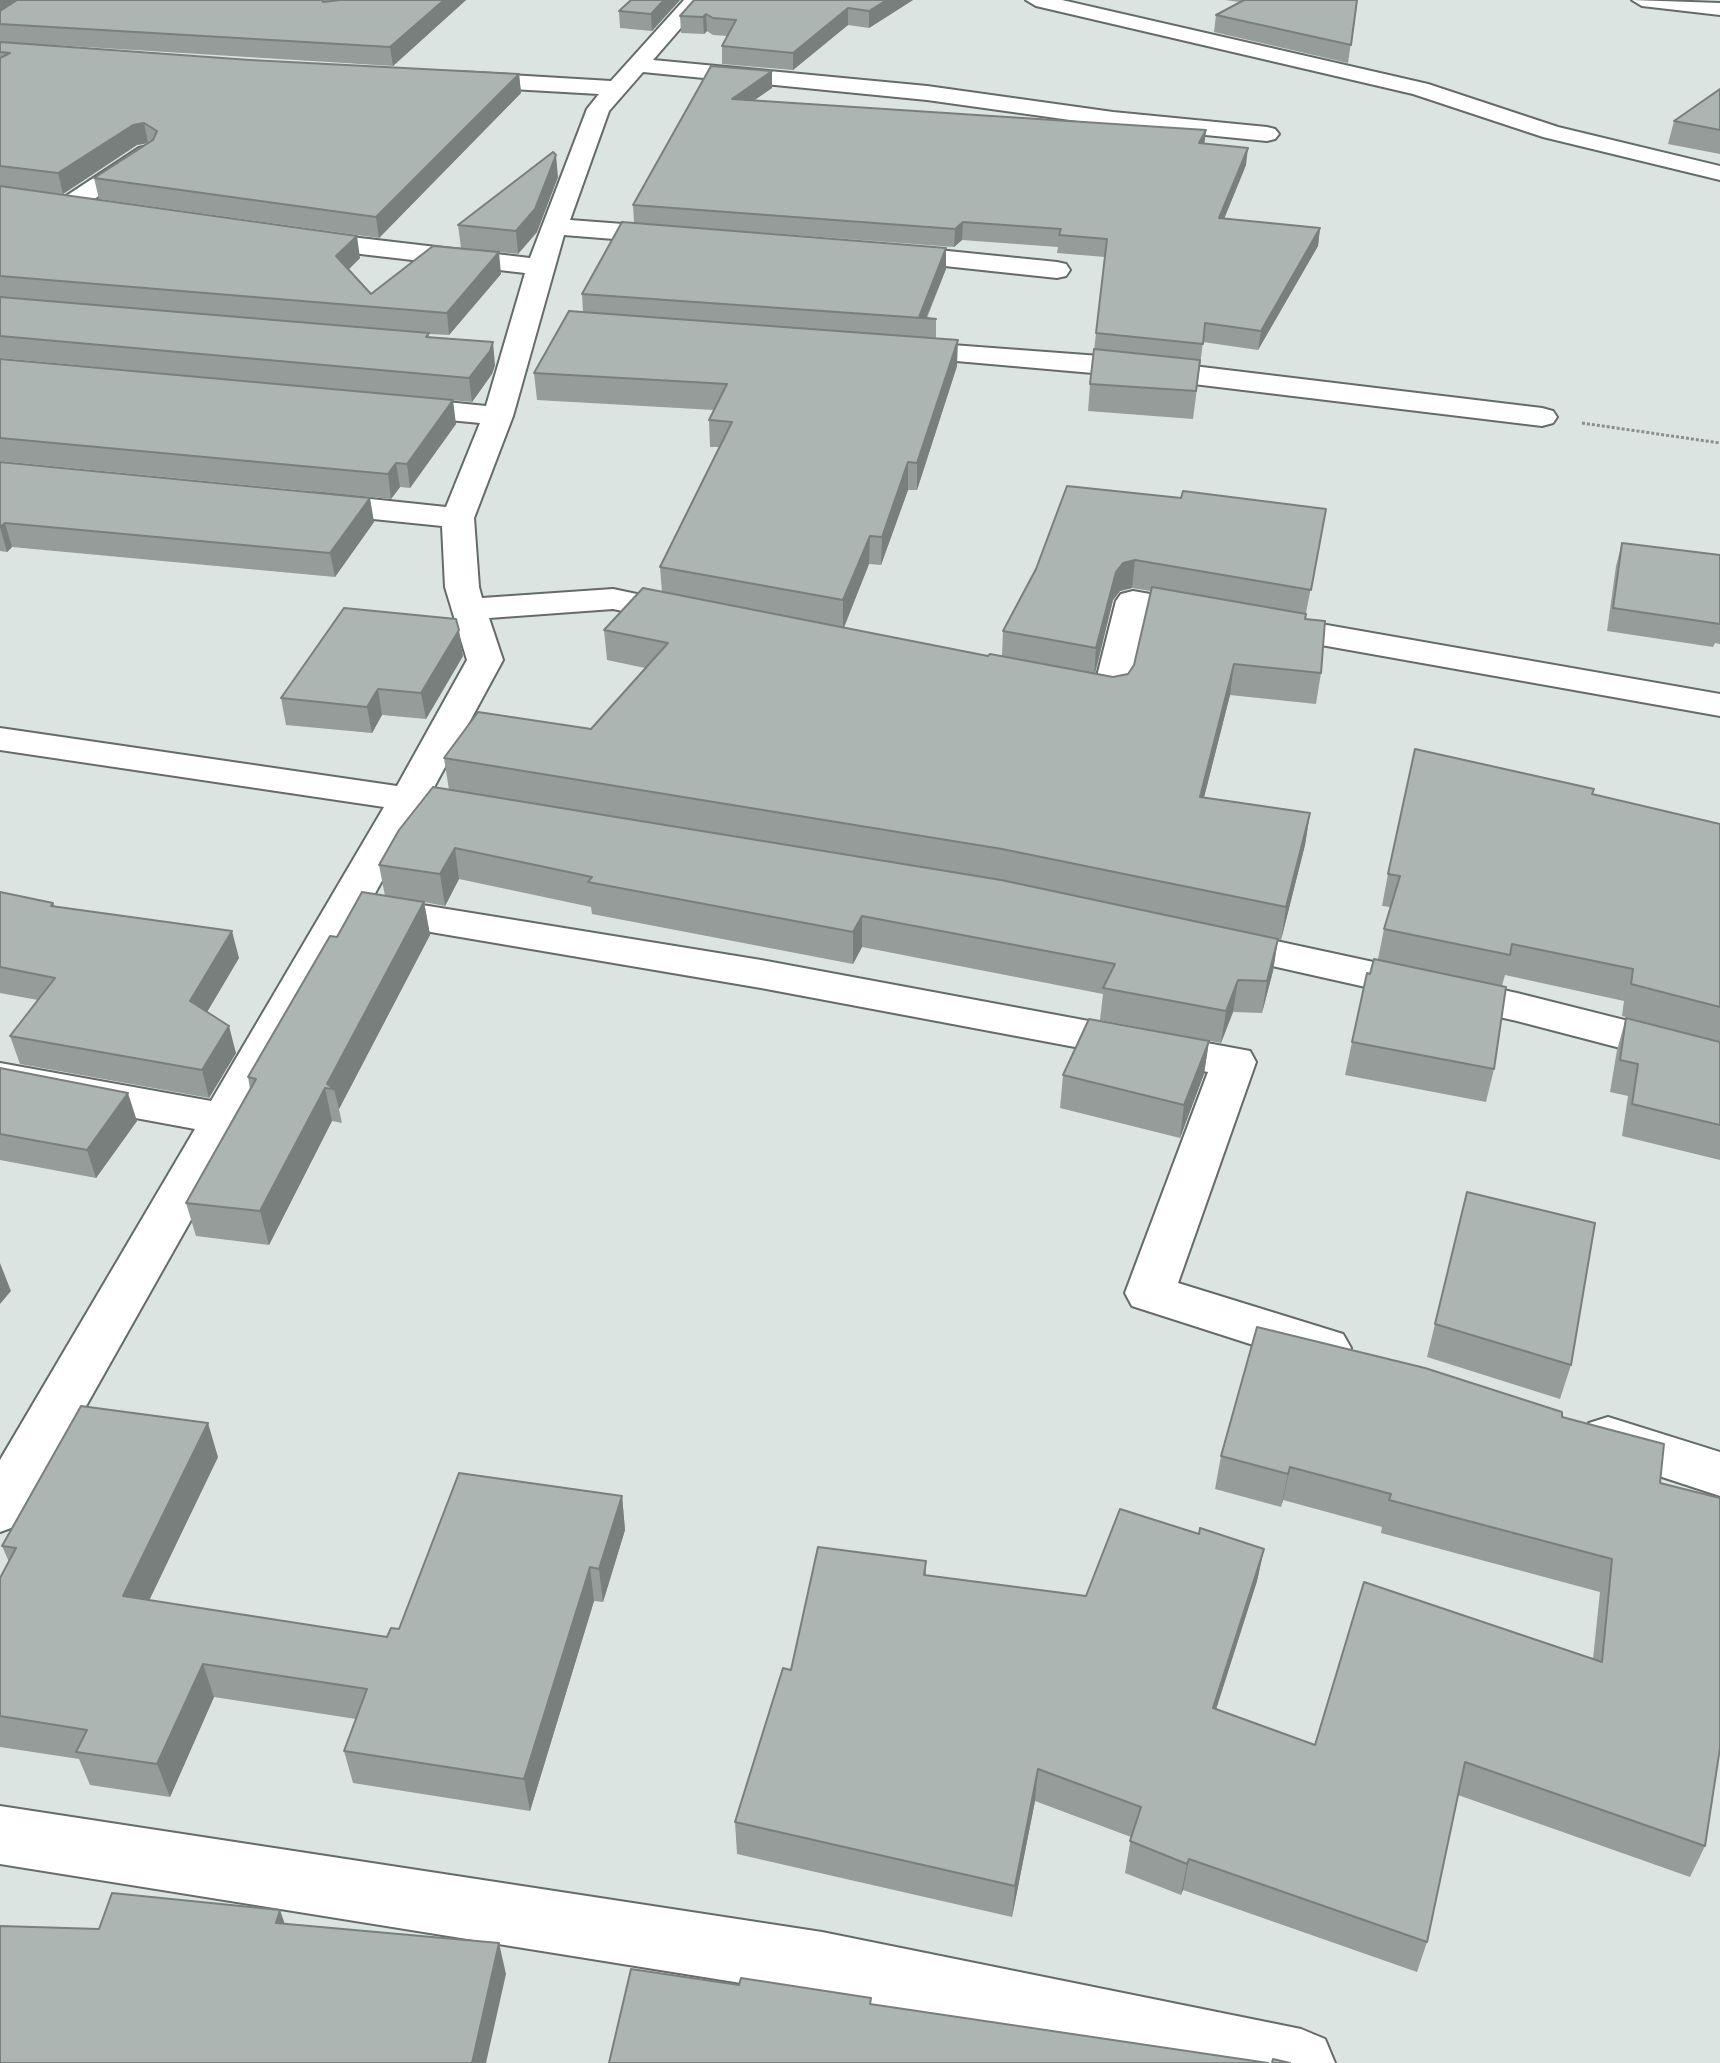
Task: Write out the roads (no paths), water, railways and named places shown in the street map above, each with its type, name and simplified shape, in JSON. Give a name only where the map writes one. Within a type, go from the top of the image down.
[{"type":"street","points":[[0,1509],[348,905],[485,660],[462,587],[458,518],[498,416],[540,267],[598,109],[695,0]]},
{"type":"street","points":[[1036,0],[1154,30],[1420,89],[1551,132],[1720,173]]},
{"type":"street","points":[[1642,0],[1720,9]]},
{"type":"street","points":[[443,79],[628,76],[927,93],[1113,119],[1267,134]]},
{"type":"street","points":[[66,207],[147,153]]},
{"type":"street","points":[[40,203],[98,211]]},
{"type":"street","points":[[555,227],[695,238]]},
{"type":"street","points":[[271,235],[540,267]]},
{"type":"street","points":[[866,251],[1057,270]]},
{"type":"street","points":[[873,348],[1127,367],[1542,417]]},
{"type":"street","points":[[373,404],[498,416]]},
{"type":"street","points":[[285,501],[458,518]]},
{"type":"street","points":[[468,609],[613,599],[722,620]]},
{"type":"street","points":[[1033,679],[1111,694],[1133,601],[1720,705]]},
{"type":"street","points":[[0,739],[518,816]]},
{"type":"street","points":[[348,905],[761,974],[1234,1062],[1150,1293],[1360,1359]]},
{"type":"street","points":[[1181,934],[1517,1007],[1720,1059]]},
{"type":"street","points":[[0,1078],[224,1119]]},
{"type":"street","points":[[1570,1426],[1720,1474]]},
{"type":"street","points":[[0,1835],[822,1964],[1301,2063]]}]
